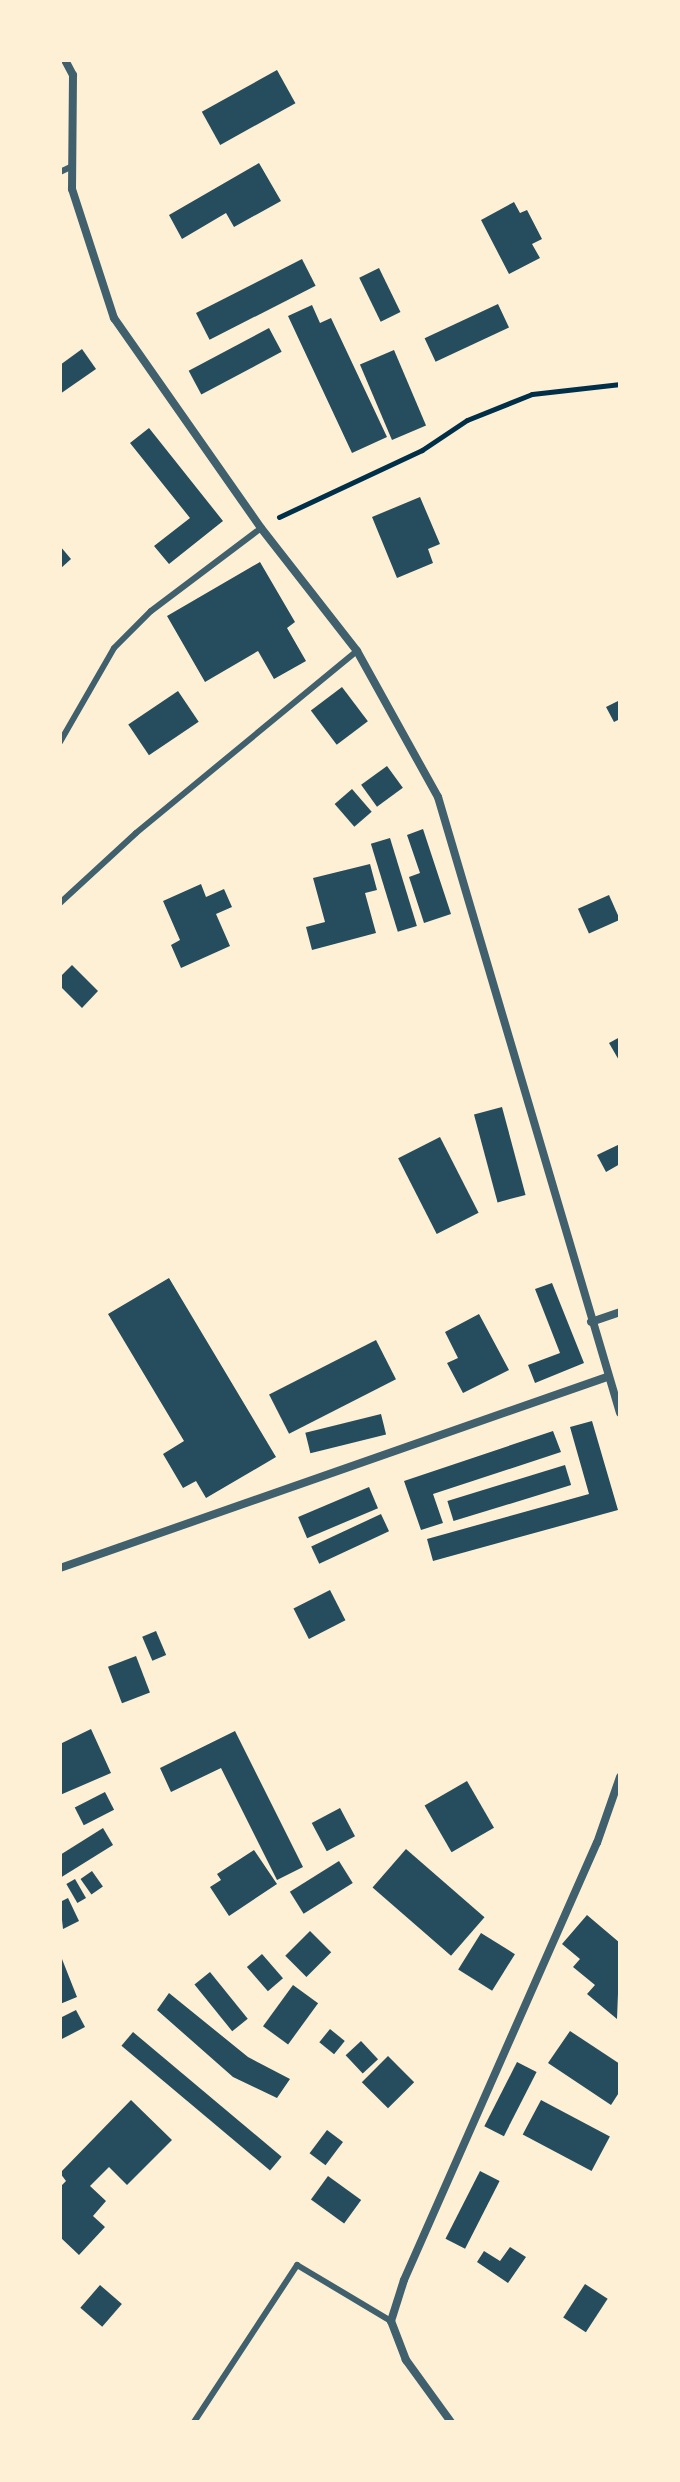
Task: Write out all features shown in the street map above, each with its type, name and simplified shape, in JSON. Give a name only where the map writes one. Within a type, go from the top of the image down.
[{"type":"street","points":[[65,60],[73,75],[72,189],[114,318],[261,528],[357,651],[438,797],[620,1413]]},
{"type":"street","points":[[591,1322],[620,1312]]},
{"type":"street","points":[[60,1568],[607,1377]]},
{"type":"street","points":[[451,2422],[406,2360],[391,2321],[404,2280],[597,1843],[620,1777]]},
{"type":"lane","points":[[60,172],[73,166]]},
{"type":"lane","points":[[60,742],[114,648],[151,611],[261,528]]},
{"type":"lane","points":[[60,903],[136,833],[357,651]]},
{"type":"lane","points":[[194,2422],[297,2265],[391,2321]]},
{"type":"path","points":[[261,528],[422,450],[467,420],[532,394],[620,384]]},
{"type":"building","points":[[277,70],[295,103],[220,145],[202,112]]},
{"type":"building","points":[[259,163],[281,201],[234,227],[226,213],[182,239],[169,215]]},
{"type":"building","points":[[514,202],[520,213],[527,210],[542,239],[532,244],[540,258],[509,274],[481,220]]},
{"type":"building","points":[[302,259],[316,286],[210,340],[196,313]]},
{"type":"building","points":[[379,268],[400,312],[381,322],[359,278]]},
{"type":"building","points":[[498,304],[509,328],[436,362],[425,338]]},
{"type":"building","points":[[312,305],[320,323],[331,318],[387,437],[352,453],[288,316]]},
{"type":"building","points":[[269,328],[282,352],[201,395],[189,371]]},
{"type":"building","points":[[82,349],[96,369],[60,394],[60,365]]},
{"type":"building","points":[[394,350],[426,425],[392,440],[360,364]]},
{"type":"building","points":[[149,428],[223,521],[169,564],[154,546],[190,518],[130,443]]},
{"type":"building","points":[[420,497],[440,544],[428,549],[433,563],[397,578],[372,517]]},
{"type":"building","points":[[60,546],[71,559],[60,569]]},
{"type":"building","points":[[260,562],[295,622],[287,628],[306,661],[274,679],[258,651],[205,682],[167,616]]},
{"type":"building","points":[[342,687],[368,721],[337,745],[311,710]]},
{"type":"building","points":[[178,691],[199,722],[149,755],[128,725]]},
{"type":"building","points":[[620,700],[620,719],[614,722],[606,707]]},
{"type":"building","points":[[387,766],[403,788],[377,807],[361,785]]},
{"type":"building","points":[[352,789],[372,812],[354,827],[335,804]]},
{"type":"building","points":[[423,829],[451,914],[424,923],[409,877],[420,873],[407,835]]},
{"type":"building","points":[[390,838],[417,926],[398,932],[371,844]]},
{"type":"building","points":[[370,864],[377,890],[365,893],[376,933],[312,950],[306,927],[325,922],[313,878]]},
{"type":"building","points":[[201,884],[206,897],[224,889],[232,907],[216,914],[230,946],[181,968],[171,945],[180,940],[163,901]]},
{"type":"building","points":[[609,895],[620,920],[589,933],[578,909]]},
{"type":"building","points":[[72,965],[98,991],[82,1008],[60,986],[60,977]]},
{"type":"building","points":[[620,1037],[620,1062],[609,1043]]},
{"type":"building","points":[[502,1107],[526,1195],[498,1202],[474,1115]]},
{"type":"building","points":[[440,1137],[479,1213],[437,1234],[398,1158]]},
{"type":"building","points":[[620,1144],[620,1164],[606,1172],[597,1155]]},
{"type":"building","points":[[169,1278],[276,1457],[206,1498],[196,1481],[183,1488],[163,1454],[184,1441],[108,1314]]},
{"type":"building","points":[[552,1283],[584,1363],[535,1383],[528,1365],[560,1353],[535,1289]]},
{"type":"building","points":[[479,1314],[509,1370],[463,1393],[447,1363],[458,1358],[445,1332]]},
{"type":"building","points":[[376,1340],[396,1379],[289,1434],[269,1394]]},
{"type":"building","points":[[381,1414],[386,1434],[310,1453],[305,1433]]},
{"type":"building","points":[[592,1421],[618,1510],[433,1561],[427,1539],[589,1494],[570,1427]]},
{"type":"building","points":[[553,1431],[561,1452],[433,1494],[443,1523],[421,1530],[404,1481]]},
{"type":"building","points":[[565,1465],[571,1485],[454,1521],[447,1501]]},
{"type":"building","points":[[369,1487],[378,1508],[307,1538],[298,1517]]},
{"type":"building","points":[[381,1514],[389,1531],[319,1564],[311,1547]]},
{"type":"building","points":[[330,1590],[345,1620],[309,1639],[293,1609]]},
{"type":"building","points":[[156,1631],[166,1655],[152,1661],[142,1637]]},
{"type":"building","points":[[136,1656],[150,1692],[122,1703],[108,1667]]},
{"type":"building","points":[[91,1729],[111,1773],[60,1795],[60,1744]]},
{"type":"building","points":[[235,1731],[303,1867],[277,1880],[221,1768],[171,1792],[160,1768]]},
{"type":"building","points":[[467,1781],[494,1828],[452,1852],[425,1806]]},
{"type":"building","points":[[105,1792],[114,1810],[84,1825],[75,1807]]},
{"type":"building","points":[[340,1808],[355,1836],[327,1851],[312,1823]]},
{"type":"building","points":[[103,1828],[113,1845],[60,1878],[60,1855]]},
{"type":"building","points":[[406,1849],[484,1917],[451,1956],[373,1887]]},
{"type":"building","points":[[254,1850],[277,1884],[229,1916],[210,1887],[221,1880],[217,1874]]},
{"type":"building","points":[[339,1861],[353,1883],[304,1914],[290,1892]]},
{"type":"building","points":[[92,1871],[103,1887],[91,1895],[81,1879]]},
{"type":"building","points":[[75,1879],[86,1898],[77,1903],[66,1884]]},
{"type":"building","points":[[68,1898],[79,1921],[63,1929],[60,1902]]},
{"type":"building","points":[[587,1915],[620,1943],[617,2019],[587,1994],[595,1985],[573,1967],[580,1959],[562,1944]]},
{"type":"building","points":[[310,1931],[331,1952],[306,1977],[285,1956]]},
{"type":"building","points":[[481,1933],[515,1954],[492,1991],[458,1969]]},
{"type":"building","points":[[60,1954],[77,1997],[60,2004]]},
{"type":"building","points":[[262,1954],[283,1978],[268,1991],[247,1967]]},
{"type":"building","points":[[210,1972],[248,2019],[232,2031],[194,1985]]},
{"type":"building","points":[[293,1985],[318,2003],[288,2044],[263,2026]]},
{"type":"building","points":[[169,1993],[248,2057],[290,2079],[277,2098],[233,2077],[157,2010]]},
{"type":"building","points":[[76,2010],[85,2027],[60,2040],[60,2018]]},
{"type":"building","points":[[330,2029],[345,2041],[334,2054],[319,2042]]},
{"type":"building","points":[[570,2031],[620,2064],[620,2091],[611,2105],[548,2063]]},
{"type":"building","points":[[133,2032],[282,2157],[270,2170],[121,2046]]},
{"type":"building","points":[[361,2041],[378,2059],[363,2074],[346,2055]]},
{"type":"building","points":[[388,2056],[414,2082],[388,2108],[362,2082]]},
{"type":"building","points":[[517,2062],[537,2072],[504,2136],[484,2126]]},
{"type":"building","points":[[131,2100],[172,2140],[127,2185],[109,2167],[90,2186],[106,2201],[93,2216],[105,2227],[79,2255],[60,2237],[60,2187],[66,2181],[60,2173]]},
{"type":"building","points":[[541,2100],[610,2137],[592,2171],[523,2134]]},
{"type":"building","points":[[327,2130],[343,2142],[326,2165],[310,2153]]},
{"type":"building","points":[[480,2171],[500,2181],[465,2249],[445,2239]]},
{"type":"building","points":[[328,2176],[361,2200],[344,2224],[311,2199]]},
{"type":"building","points":[[510,2247],[526,2257],[508,2283],[477,2262],[484,2251],[500,2261]]},
{"type":"building","points":[[585,2284],[608,2299],[586,2332],[563,2318]]},
{"type":"building","points":[[100,2285],[122,2304],[102,2327],[80,2308]]}]
